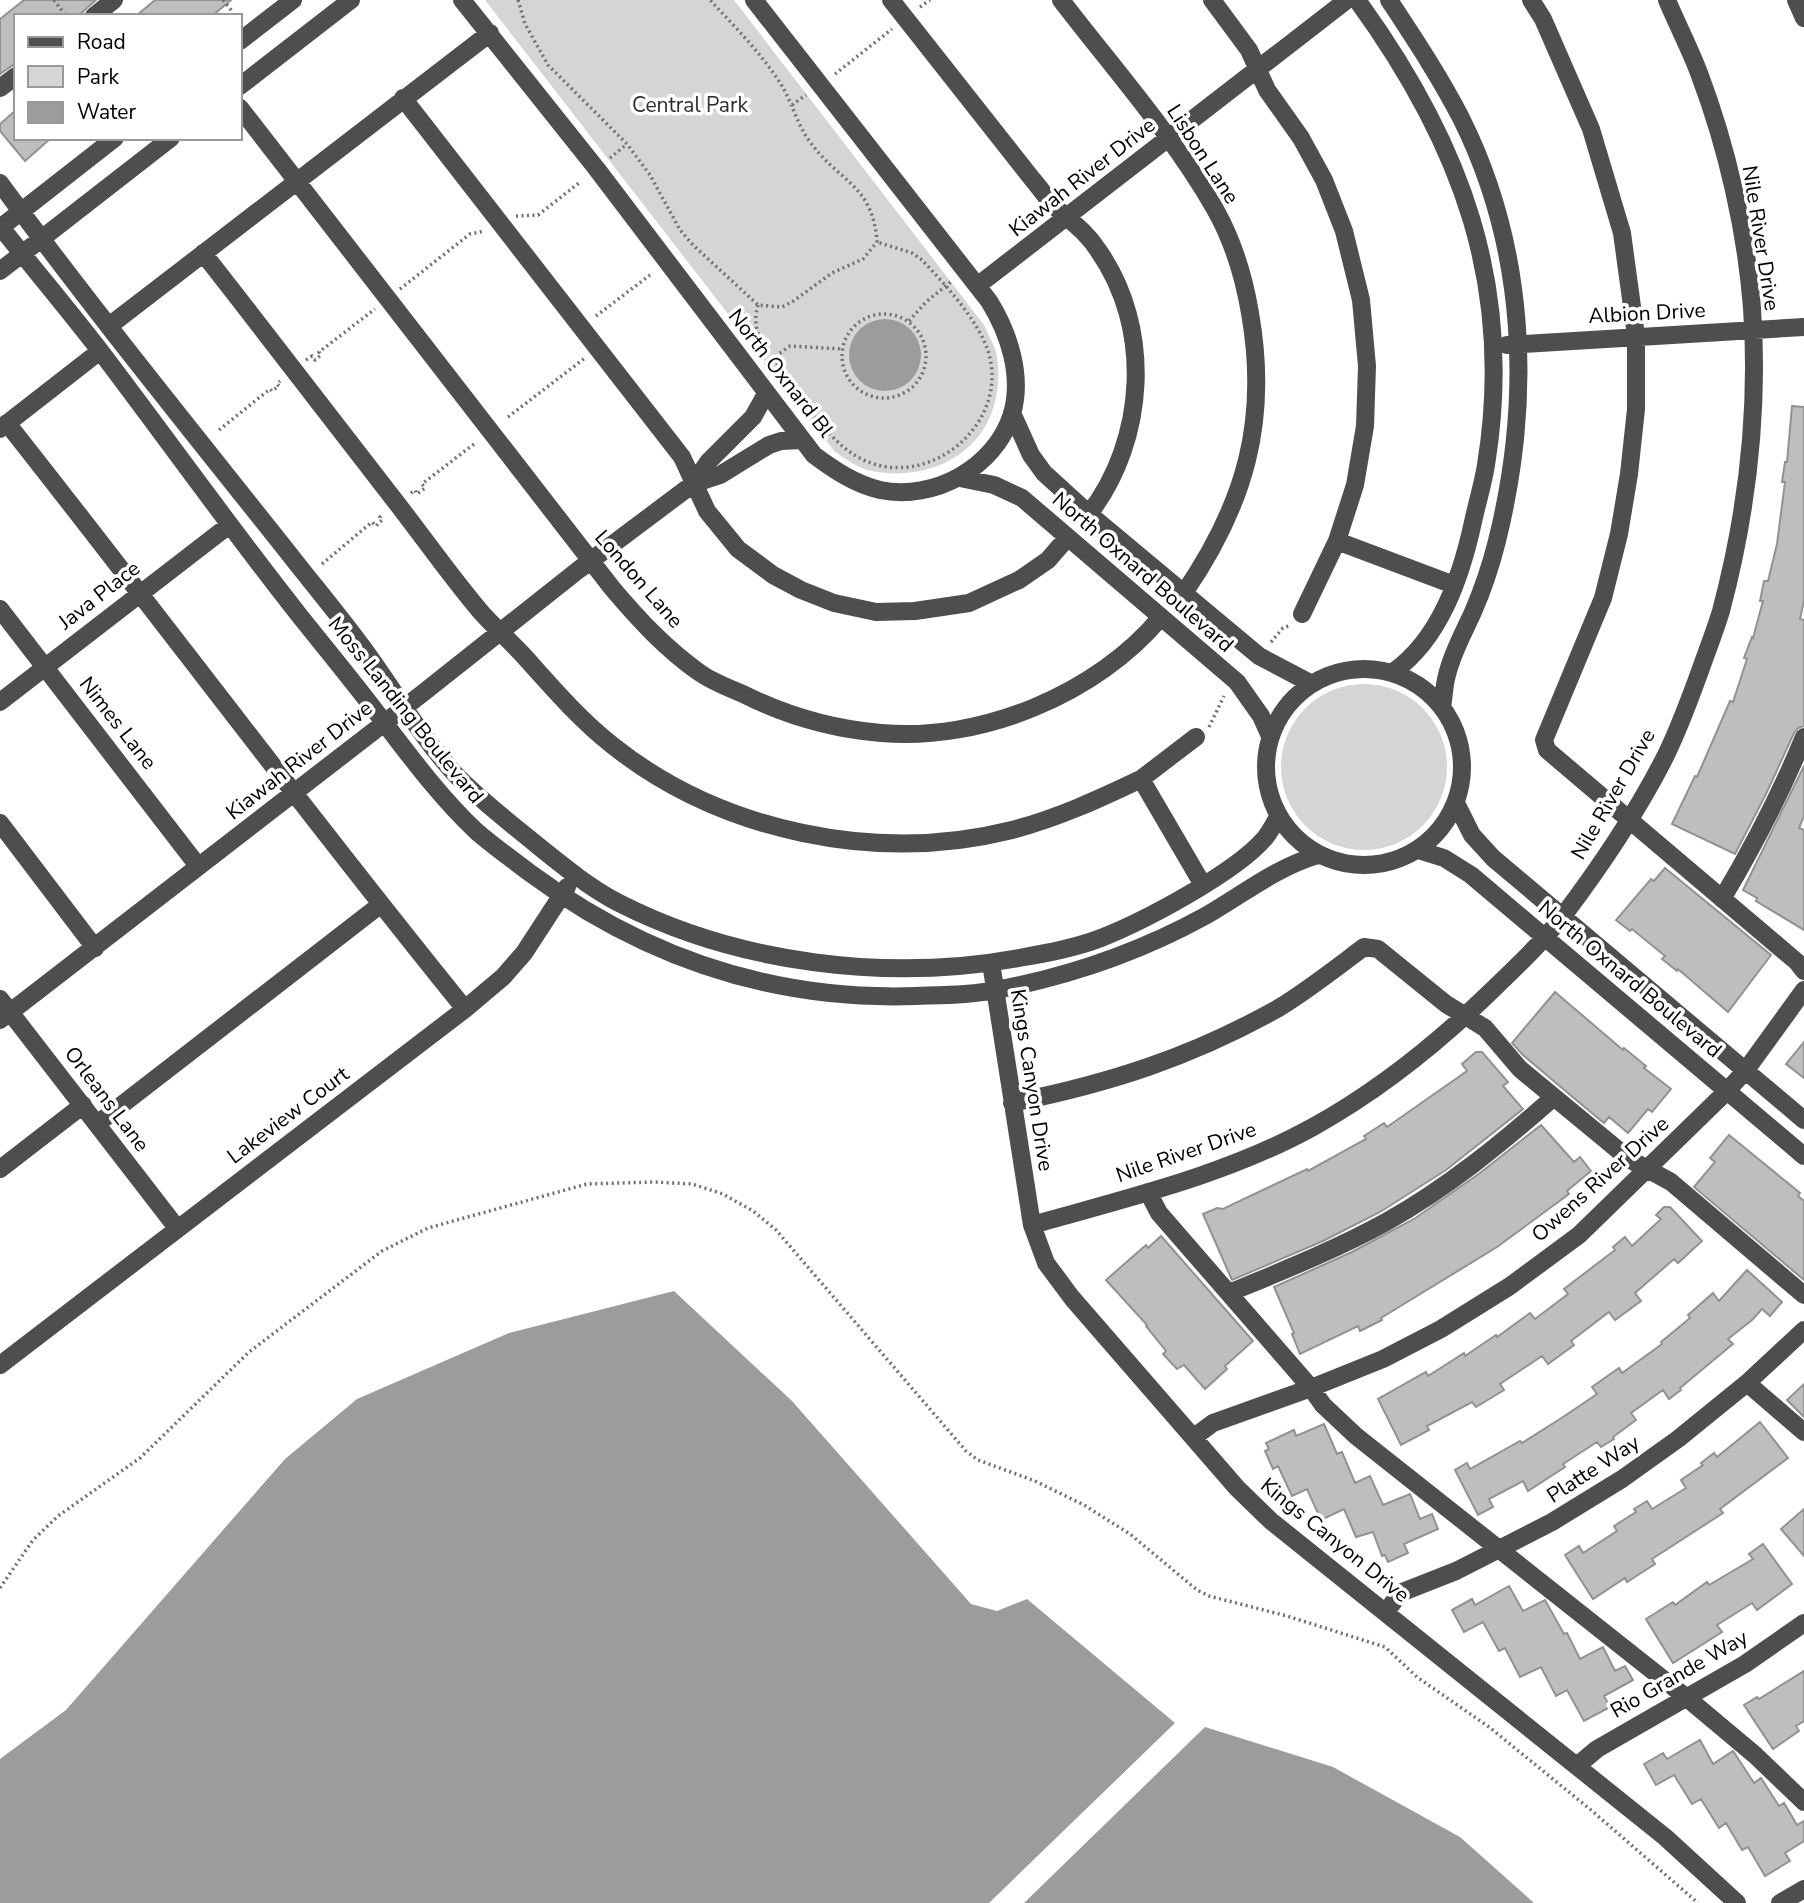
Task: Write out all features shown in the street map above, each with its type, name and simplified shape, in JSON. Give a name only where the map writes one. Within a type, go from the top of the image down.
[{"type":"street","points":[[96,14],[114,0]]},
{"type":"street","points":[[242,39],[293,0]]},
{"type":"street","points":[[242,84],[351,0]]},
{"type":"street","name":"North Oxnard Bl","points":[[462,0],[596,168],[814,455],[857,482],[881,490],[910,492],[933,489],[960,478],[983,459],[1012,413],[1014,364],[1008,337],[999,318],[977,286],[754,0]]},
{"type":"street","points":[[891,0],[1051,202],[1084,231],[1117,283],[1129,317],[1135,352],[1136,386],[1130,430],[1121,460],[1106,492],[1089,514]]},
{"type":"street","name":"Lisbon Lane","points":[[1060,0],[1168,138],[1215,210],[1243,273],[1256,348],[1258,397],[1251,449],[1225,526],[1184,593]]},
{"type":"street","points":[[1212,0],[1249,50],[1268,90],[1301,138],[1324,180],[1344,231],[1360,300],[1367,366],[1365,426],[1355,485],[1337,541],[1302,614]]},
{"type":"street","name":"Kiawah River Drive","points":[[977,286],[1347,0]]},
{"type":"street","points":[[1357,0],[1406,72],[1454,167],[1474,223],[1483,261],[1493,346],[1492,404],[1486,465],[1469,541],[1454,585],[1432,634],[1416,654],[1393,672]]},
{"type":"street","points":[[1389,0],[1443,85],[1461,118],[1485,174],[1501,227],[1511,278],[1519,344],[1520,380],[1515,449],[1506,505],[1485,582],[1447,674],[1442,707]]},
{"type":"street","points":[[1531,0],[1543,19],[1591,129],[1622,233],[1636,336],[1636,409],[1619,534],[1603,598],[1544,740],[1547,750],[1797,962],[1804,971]]},
{"type":"street","name":"Nile River Drive","points":[[1032,1225],[1233,1165],[1311,1128],[1401,1069],[1465,1016],[1563,916],[1604,859],[1664,760],[1690,699],[1721,612],[1740,525],[1751,442],[1753,330],[1745,255],[1727,167],[1699,74],[1667,0]]},
{"type":"street","points":[[1796,0],[1804,18]]},
{"type":"street","points":[[109,326],[490,33]]},
{"type":"street","points":[[403,98],[682,457],[707,511],[738,549],[773,575],[834,603],[876,612],[915,611],[969,603],[1019,580],[1048,560],[1068,538]]},
{"type":"street","name":"London Lane","points":[[242,111],[591,560],[652,634],[702,674],[771,708],[834,726],[881,734],[932,733],[978,726],[1052,701],[1111,666],[1143,638],[1161,617]]},
{"type":"street","points":[[0,227],[112,140]]},
{"type":"street","points":[[0,271],[168,140]]},
{"type":"street","name":"Moss Landing Boulevard","points":[[0,183],[109,326],[367,652],[423,734],[454,772],[492,809],[575,875],[618,903],[684,931],[780,957],[841,967],[949,967],[991,963],[1054,952],[1101,938],[1203,885],[1245,857],[1264,838],[1279,817]]},
{"type":"street","name":"Moss Landing Boulevard","points":[[0,227],[100,351],[228,526],[385,723],[401,747],[477,832],[561,896],[613,928],[664,952],[712,969],[775,985],[837,995],[953,995],[996,990],[1046,979],[1135,950],[1208,914],[1281,868],[1318,855]]},
{"type":"street","points":[[204,253],[481,612],[565,702],[612,745],[660,777],[712,804],[776,827],[845,840],[908,843],[954,841],[1011,830],[1072,811],[1141,779],[1196,737]]},
{"type":"street","name":"Albion Drive","points":[[1493,346],[1804,327]]},
{"type":"street","points":[[100,351],[4,426],[140,592],[380,905],[465,1010]]},
{"type":"street","name":"Kiawah River Drive","points":[[693,484],[709,461],[753,417],[766,394]]},
{"type":"street","name":"North Oxnard Boulevard","points":[[1012,413],[1031,456],[1044,473],[1089,514],[1259,656],[1310,683]]},
{"type":"street","name":"Kiawah River Drive","points":[[4,1010],[95,948],[591,560],[693,484],[720,475],[769,445],[781,441],[802,440]]},
{"type":"street","name":"North Oxnard Boulevard","points":[[960,478],[994,485],[1014,493],[1237,682],[1261,716],[1270,736]]},
{"type":"street","name":"Java Place","points":[[0,702],[228,526]]},
{"type":"street","points":[[1337,541],[1454,585]]},
{"type":"street","name":"Nimes Lane","points":[[0,609],[198,866]]},
{"type":"street","points":[[1365,668],[1393,672],[1412,680],[1442,707],[1458,737],[1462,770],[1456,803],[1446,822],[1418,850],[1395,861],[1369,866],[1343,864],[1318,855],[1295,839],[1279,817],[1268,791],[1265,764],[1270,736],[1281,713],[1295,696],[1310,683],[1337,672],[1365,668]]},
{"type":"street","points":[[1722,899],[1753,847],[1804,737]]},
{"type":"street","points":[[1141,779],[1203,885]]},
{"type":"street","name":"North Oxnard Boulevard","points":[[1456,803],[1472,835],[1489,854],[1804,1120]]},
{"type":"street","points":[[0,823],[95,948]]},
{"type":"street","name":"North Oxnard Boulevard","points":[[1418,850],[1444,859],[1465,871],[1804,1156]]},
{"type":"street","name":"Lakeview Court","points":[[0,1365],[465,1010],[503,977],[524,953],[575,875]]},
{"type":"street","points":[[97,1124],[380,905]]},
{"type":"street","points":[[1012,1103],[1083,1088],[1145,1069],[1210,1044],[1279,1007],[1364,947],[1378,949],[1446,1004],[1485,1028],[1520,1069],[1629,1159],[1671,1182],[1804,1295]]},
{"type":"street","name":"Kings Canyon Drive","points":[[991,963],[1032,1225],[1046,1264],[1072,1298],[1237,1488],[1271,1521],[1665,1837],[1737,1903]]},
{"type":"street","name":"Owens River Drive","points":[[1194,1437],[1213,1423],[1311,1388],[1395,1353],[1441,1329],[1510,1286],[1579,1235],[1727,1091],[1804,990]]},
{"type":"street","name":"Orleans Lane","points":[[4,1010],[177,1228]]},
{"type":"street","points":[[1229,1293],[1334,1249],[1388,1221],[1450,1182],[1505,1140],[1554,1097]]},
{"type":"street","points":[[0,1169],[82,1105]]},
{"type":"street","points":[[1148,1192],[1159,1213],[1323,1405],[1356,1437],[1687,1698],[1755,1755],[1804,1802]]},
{"type":"street","name":"Platte Way","points":[[1387,1612],[1400,1592],[1456,1571],[1552,1522],[1622,1479],[1678,1439],[1747,1383],[1804,1330]]},
{"type":"street","points":[[1747,1383],[1804,1432]]},
{"type":"street","name":"Rio Grande Way","points":[[1578,1766],[1597,1749],[1745,1664],[1804,1623]]},
{"type":"street","points":[[1780,1903],[1804,1889]]},
{"type":"path","points":[[223,0],[232,11]]},
{"type":"path","points":[[518,0],[525,24],[548,65],[627,144],[650,175],[680,230],[758,304],[782,307],[832,273],[863,259],[877,242],[874,219],[862,194],[824,160],[808,141],[792,105],[768,66],[710,0]]},
{"type":"path","points":[[827,79],[893,29]]},
{"type":"path","points":[[792,105],[811,92]]},
{"type":"path","points":[[603,163],[627,144]]},
{"type":"path","points":[[509,219],[519,214],[538,215],[579,183]]},
{"type":"path","points":[[396,292],[470,234],[490,230]]},
{"type":"path","points":[[758,304],[757,334],[763,347],[833,438],[858,457],[873,464],[904,468],[931,461],[954,449],[979,422],[990,387],[988,353],[980,334],[933,272],[912,253],[877,242]]},
{"type":"path","points":[[581,327],[650,275]]},
{"type":"path","points":[[909,321],[926,302],[958,276]]},
{"type":"path","points":[[301,365],[312,356],[315,360],[321,355],[319,352],[382,304]]},
{"type":"path","points":[[889,314],[909,321],[925,343],[924,370],[916,382],[894,397],[880,398],[855,387],[842,363],[842,349],[855,324],[867,316],[889,314]]},
{"type":"path","points":[[761,369],[790,346],[842,349]]},
{"type":"path","points":[[508,417],[597,348]]},
{"type":"path","points":[[219,430],[270,389],[272,391],[279,386],[277,384],[287,376]]},
{"type":"path","points":[[404,498],[415,490],[417,494],[425,488],[422,484],[474,444]]},
{"type":"path","points":[[322,564],[372,522],[376,526],[382,520],[380,517],[390,509]]},
{"type":"path","points":[[1269,644],[1283,628],[1292,625],[1302,614]]},
{"type":"path","points":[[1196,737],[1212,724],[1214,714],[1224,696]]},
{"type":"path","points":[[0,1588],[33,1540],[58,1516],[140,1458],[249,1352],[382,1251],[428,1228],[587,1184],[692,1184],[733,1200],[753,1211],[776,1230],[965,1451],[978,1460],[1035,1481],[1084,1505],[1130,1534],[1197,1590],[1209,1596],[1385,1647],[1417,1677],[1489,1727],[1591,1810],[1698,1903]]},
{"type":"green space","name":"Central Park","points":[[485,0],[734,0],[984,325],[994,346],[998,370],[997,392],[991,414],[981,433],[951,460],[911,473],[863,469],[835,452]]},
{"type":"green space","points":[[1364,684],[1396,691],[1423,708],[1440,735],[1447,767],[1440,799],[1423,826],[1396,843],[1364,850],[1332,843],[1305,826],[1288,799],[1281,767],[1288,735],[1305,708],[1332,691]]},
{"type":"water","points":[[885,319],[905,325],[915,335],[921,355],[915,375],[905,385],[885,391],[865,385],[855,375],[849,355],[855,335],[865,325]]},
{"type":"water","points":[[674,1291],[792,1401],[971,1604],[997,1611],[1027,1599],[1175,1723],[989,1903],[0,1903],[0,1759],[66,1710],[285,1459],[357,1399],[509,1333]]},
{"type":"water","points":[[1205,1727],[1333,1767],[1460,1837],[1534,1903],[1024,1903]]},
{"type":"building","points":[[24,0],[96,0],[80,14],[14,14],[14,64],[0,74],[0,19]]},
{"type":"building","points":[[155,0],[231,0],[214,14],[138,14]]},
{"type":"building","points":[[14,112],[14,140],[49,140],[25,161],[0,131],[0,124]]},
{"type":"building","points":[[1792,406],[1804,407],[1804,601],[1800,619],[1804,620],[1804,726],[1794,733],[1735,854],[1672,824],[1695,776],[1697,777],[1730,701],[1733,702],[1747,659],[1744,658],[1753,638],[1763,601],[1760,601],[1764,581],[1768,581],[1777,544]]},
{"type":"building","points":[[1804,766],[1804,816],[1799,828],[1804,830],[1804,930],[1743,890]]},
{"type":"building","points":[[1665,868],[1771,955],[1728,1012],[1678,969],[1677,971],[1662,959],[1665,956],[1632,929],[1630,931],[1616,920],[1651,879],[1654,881]]},
{"type":"building","points":[[1555,992],[1671,1089],[1652,1112],[1648,1109],[1628,1133],[1609,1117],[1604,1123],[1512,1043]]},
{"type":"building","points":[[1804,1042],[1804,1078],[1786,1064]]},
{"type":"building","points":[[1476,1052],[1482,1052],[1508,1082],[1503,1086],[1523,1109],[1446,1170],[1380,1212],[1323,1241],[1232,1280],[1203,1214],[1217,1208],[1223,1209],[1307,1169],[1308,1171],[1366,1139],[1364,1136],[1384,1123],[1387,1127],[1467,1071],[1462,1064]]},
{"type":"building","points":[[1541,1125],[1574,1162],[1580,1157],[1591,1171],[1567,1191],[1569,1194],[1497,1247],[1381,1318],[1382,1320],[1360,1331],[1358,1326],[1300,1354],[1274,1287],[1352,1252],[1414,1219],[1480,1173]]},
{"type":"building","points":[[1729,1135],[1800,1193],[1798,1196],[1804,1201],[1804,1280],[1694,1187],[1715,1162],[1710,1158]]},
{"type":"building","points":[[1664,1207],[1670,1207],[1702,1241],[1678,1263],[1674,1259],[1635,1293],[1641,1301],[1615,1320],[1609,1312],[1571,1341],[1574,1345],[1548,1364],[1542,1356],[1500,1384],[1504,1390],[1476,1407],[1472,1402],[1427,1426],[1429,1430],[1401,1445],[1378,1399],[1426,1372],[1428,1376],[1464,1353],[1465,1356],[1530,1313],[1535,1319],[1568,1294],[1564,1289],[1615,1250],[1613,1247],[1625,1237],[1632,1246],[1661,1219],[1656,1215]]},
{"type":"building","points":[[1161,1236],[1253,1341],[1225,1366],[1227,1369],[1205,1389],[1184,1365],[1177,1369],[1163,1354],[1166,1351],[1147,1325],[1106,1280],[1146,1245],[1148,1248]]},
{"type":"building","points":[[1747,1270],[1782,1302],[1770,1316],[1762,1309],[1728,1339],[1733,1344],[1680,1388],[1681,1390],[1669,1399],[1663,1390],[1631,1413],[1636,1420],[1613,1437],[1614,1439],[1601,1447],[1597,1442],[1528,1491],[1523,1481],[1489,1499],[1493,1507],[1478,1515],[1455,1470],[1467,1463],[1470,1469],[1520,1441],[1522,1443],[1597,1394],[1592,1387],[1619,1368],[1622,1373],[1662,1344],[1661,1342],[1690,1318],[1688,1315],[1713,1293],[1719,1301]]},
{"type":"building","points":[[1804,1384],[1804,1417],[1787,1400]]},
{"type":"building","points":[[1760,1422],[1788,1458],[1720,1509],[1723,1513],[1652,1559],[1655,1564],[1627,1582],[1625,1578],[1593,1599],[1565,1555],[1579,1546],[1583,1553],[1617,1531],[1614,1526],[1636,1512],[1634,1509],[1647,1501],[1652,1509],[1686,1488],[1681,1480],[1703,1465],[1701,1463],[1714,1453],[1717,1457]]},
{"type":"building","points":[[1324,1424],[1337,1454],[1342,1452],[1355,1483],[1370,1476],[1383,1505],[1410,1494],[1420,1519],[1432,1514],[1438,1529],[1404,1544],[1408,1553],[1388,1562],[1385,1555],[1382,1556],[1373,1532],[1356,1537],[1344,1509],[1321,1520],[1307,1489],[1292,1496],[1278,1466],[1273,1469],[1265,1451],[1269,1449],[1266,1443],[1294,1430],[1296,1436]]},
{"type":"building","points":[[1804,1509],[1804,1556],[1781,1529]]},
{"type":"building","points":[[1763,1544],[1792,1584],[1757,1610],[1752,1603],[1717,1625],[1722,1632],[1673,1663],[1646,1619],[1673,1602],[1675,1605],[1707,1582],[1709,1585],[1753,1559],[1749,1554]]},
{"type":"building","points":[[1509,1586],[1523,1611],[1545,1600],[1580,1659],[1603,1647],[1615,1671],[1625,1666],[1633,1680],[1604,1696],[1610,1707],[1584,1721],[1567,1690],[1556,1696],[1541,1667],[1520,1677],[1505,1648],[1499,1651],[1483,1622],[1464,1632],[1452,1610],[1472,1599],[1475,1605]]},
{"type":"building","points":[[1804,1671],[1804,1721],[1796,1726],[1799,1731],[1773,1749],[1744,1705],[1757,1697],[1759,1699]]},
{"type":"building","points":[[1700,1740],[1713,1764],[1733,1751],[1754,1783],[1761,1778],[1779,1806],[1784,1803],[1797,1825],[1804,1821],[1804,1841],[1785,1853],[1790,1861],[1765,1876],[1748,1847],[1742,1850],[1726,1823],[1719,1828],[1701,1799],[1692,1804],[1674,1775],[1656,1785],[1644,1764],[1663,1753],[1667,1759]]}]
